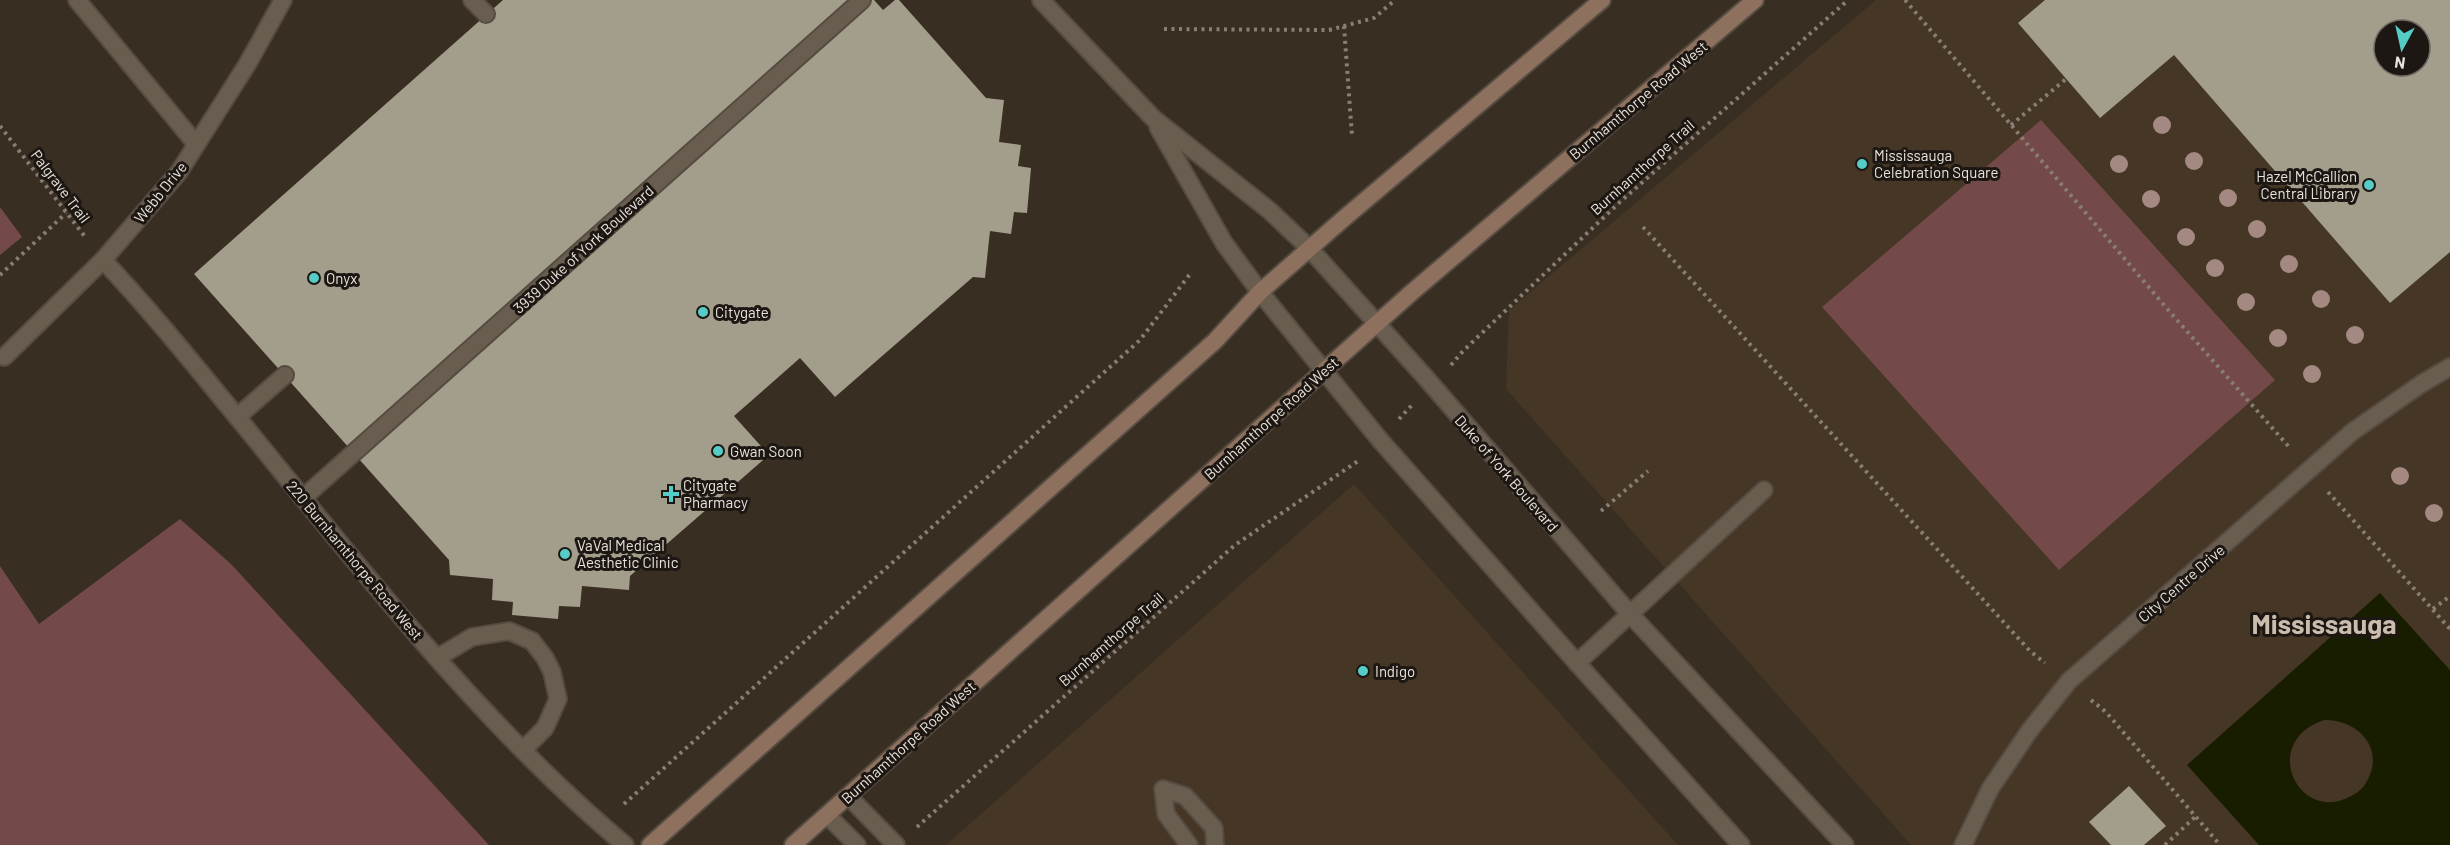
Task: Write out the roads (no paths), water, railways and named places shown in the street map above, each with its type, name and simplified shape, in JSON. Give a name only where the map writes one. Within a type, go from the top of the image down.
[{"type":"main road","points":[[651,845],[1215,341],[1260,292],[1309,248],[1602,0]]},
{"type":"main road","name":"Burnhamthorpe Road West","points":[[793,845],[1377,323],[1755,0]]},
{"type":"street","points":[[77,0],[196,144]]},
{"type":"street","name":"Webb Drive","points":[[4,357],[103,260],[179,172],[248,63],[283,0]]},
{"type":"street","points":[[472,0],[486,14]]},
{"type":"street","name":"3939 Duke of York Boulevard","points":[[303,498],[862,0]]},
{"type":"street","name":"Duke of York Boulevard","points":[[1041,0],[1153,118],[1270,211],[1309,248],[1629,613],[1845,845]]},
{"type":"street","name":"Duke of York Boulevard","points":[[1153,118],[1224,243],[1260,292],[1380,440],[1741,845]]},
{"type":"street","name":"220 Burnhamthorpe Road West","points":[[103,260],[140,300],[437,658],[495,723],[625,845]]},
{"type":"street","name":"City Centre Drive","points":[[1963,845],[1990,789],[2030,730],[2069,681],[2352,432],[2421,384],[2450,367]]},
{"type":"street","points":[[237,417],[285,375]]},
{"type":"street","points":[[1577,663],[1764,490]]},
{"type":"street","points":[[437,658],[472,637],[509,632],[532,641],[552,672],[558,699],[545,728],[523,750]]},
{"type":"street","points":[[1189,845],[1166,814],[1163,789],[1185,796],[1214,828],[1215,845]]},
{"type":"street","points":[[848,796],[896,845]]},
{"type":"street","points":[[826,815],[857,845]]},
{"type":"place","name":"Mississauga Celebration Square","points":[[1862,164]]},
{"type":"place","name":"Hazel McCallion Central Library","points":[[2369,185]]},
{"type":"place","name":"Onyx","points":[[314,278]]},
{"type":"place","name":"Citygate","points":[[703,312]]},
{"type":"place","name":"Gwan Soon","points":[[718,451]]},
{"type":"place","name":"Citygate Pharmacy","points":[[671,494]]},
{"type":"place","name":"VaVal Medical Aesthetic Clinic","points":[[565,554]]},
{"type":"place","name":"Indigo","points":[[1363,671]]},
{"type":"district","name":"Mississauga","points":[[2324,623]]}]
